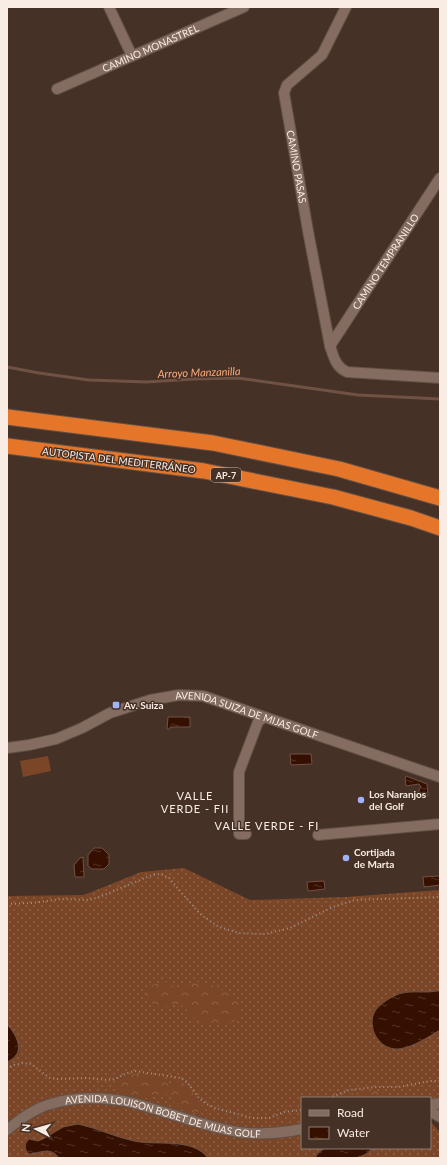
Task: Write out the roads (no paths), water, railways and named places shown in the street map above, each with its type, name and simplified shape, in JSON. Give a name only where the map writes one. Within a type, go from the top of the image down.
[{"type":"highway","points":[[7,417],[213,443],[339,469],[440,498]]},
{"type":"highway","name":"AUTOPISTA DEL MEDITERRÁNEO","points":[[7,446],[204,471],[333,497],[411,518],[440,528]]},
{"type":"street","points":[[109,7],[132,56]]},
{"type":"street","name":"CAMINO MONASTREL","points":[[57,89],[244,7]]},
{"type":"street","name":"CAMINO PASAS","points":[[346,7],[322,55],[287,85],[284,93],[330,346],[336,363],[341,369],[348,372],[440,378]]},
{"type":"street","name":"CAMINO TEMPRANILLO","points":[[330,346],[440,178]]},
{"type":"street","name":"AVENIDA SUIZA DE MIJAS GOLF","points":[[7,748],[56,739],[82,728],[110,713],[150,700],[179,695],[203,696],[440,777]]},
{"type":"street","points":[[246,834],[239,834],[239,772],[258,722],[264,717]]},
{"type":"street","points":[[318,835],[440,824]]},
{"type":"street","name":"AVENIDA LOUISON BOBET DE MIJAS GOLF","points":[[7,1130],[28,1115],[51,1104],[71,1100],[92,1099],[132,1103],[239,1132],[269,1133],[301,1129]]},
{"type":"street","points":[[431,1112],[440,1117]]},
{"type":"water","points":[[168,717],[190,717],[190,727],[170,727],[170,729],[167,729]]},
{"type":"water","points":[[290,754],[311,754],[312,764],[291,765]]},
{"type":"water","points":[[406,776],[427,784],[428,796],[419,797],[419,790],[421,787],[419,784],[406,786]]},
{"type":"water","points":[[94,848],[102,848],[109,855],[109,864],[104,869],[92,869],[88,866],[88,855]]},
{"type":"water","points":[[83,857],[84,877],[75,877],[74,865],[80,858]]},
{"type":"water","points":[[440,876],[440,885],[424,887],[423,877]]},
{"type":"water","points":[[324,881],[325,889],[308,891],[307,882]]},
{"type":"water","points":[[440,990],[440,1030],[409,1047],[398,1049],[391,1048],[380,1042],[373,1030],[372,1024],[375,1011],[381,1004],[392,997],[405,992],[429,992]]},
{"type":"water","points":[[7,1024],[17,1039],[18,1049],[17,1054],[7,1062]]},
{"type":"water","points":[[78,1124],[134,1141],[193,1147],[201,1151],[208,1158],[59,1158],[56,1154],[49,1151],[29,1154],[26,1150],[25,1145],[29,1139],[38,1141],[63,1127]]},
{"type":"water","points":[[324,1149],[370,1149],[370,1151],[364,1155],[351,1158],[315,1158],[318,1153]]},
{"type":"waterway","name":"Arroyo Manzanilla","points":[[7,367],[89,380],[147,382],[238,378],[358,395],[440,399]]},
{"type":"place","name":"Av. Suiza","points":[[116,705]]},
{"type":"place","name":"Los Naranjos del Golf","points":[[361,800]]},
{"type":"place","name":"Cortijada de Marta","points":[[346,858]]},
{"type":"district","name":"VALLE VERDE - FII","points":[[195,801]]},
{"type":"district","name":"VALLE VERDE - FI","points":[[267,825]]}]
